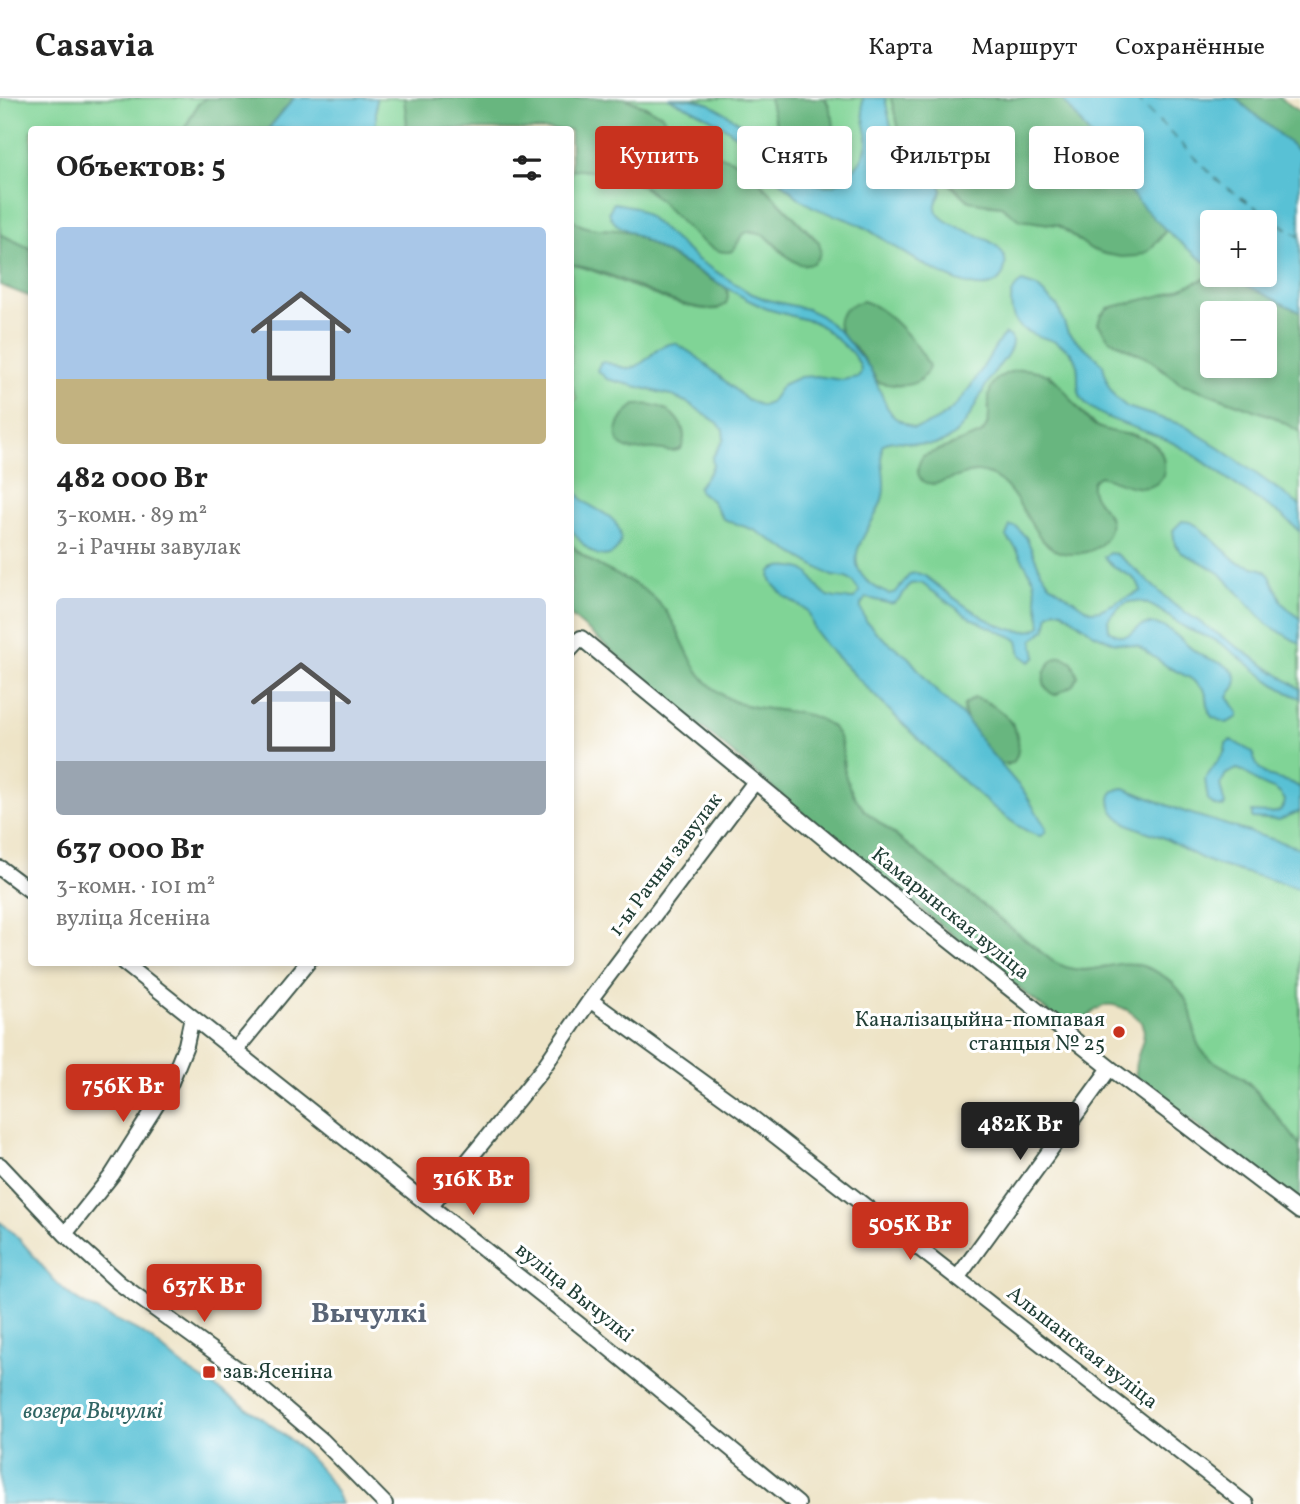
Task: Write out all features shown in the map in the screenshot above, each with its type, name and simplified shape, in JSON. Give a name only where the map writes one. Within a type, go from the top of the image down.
[{"type":"street","name":"Камарынская вуліца","points":[[574,646],[581,638],[754,783],[1110,1068],[1300,1212]]},
{"type":"street","name":"1-ы Рачны завулак","points":[[431,1206],[541,1071],[590,1000],[754,783]]},
{"type":"street","points":[[0,868],[28,889]]},
{"type":"street","name":"вуліца Вычулкі","points":[[128,966],[701,1422],[798,1504]]},
{"type":"street","points":[[235,1051],[305,966]]},
{"type":"street","name":"Альшанская вуліца","points":[[590,1000],[750,1116],[1246,1504]]},
{"type":"street","points":[[65,1234],[112,1175],[171,1082],[186,1045],[192,1017]]},
{"type":"street","points":[[958,1277],[1110,1068]]},
{"type":"street","points":[[0,1165],[65,1234],[119,1283],[246,1376],[322,1440],[385,1504]]},
{"type":"green space","points":[[0,98],[207,98],[198,104],[186,126],[28,126],[28,248],[0,234]]},
{"type":"green space","points":[[207,98],[294,98],[271,126],[186,126],[198,104]]},
{"type":"green space","points":[[376,98],[404,98],[406,126],[376,126]]},
{"type":"green space","points":[[404,98],[624,98],[661,114],[671,126],[595,126],[595,172],[574,169],[574,126],[406,126]]},
{"type":"green space","points":[[624,98],[769,98],[782,126],[737,126],[737,162],[723,157],[723,126],[671,126],[646,106]]},
{"type":"green space","points":[[769,98],[825,98],[831,111],[833,126],[777,126]]},
{"type":"green space","points":[[825,98],[891,98],[901,126],[866,126],[866,189],[955,189],[979,204],[1001,206],[1020,220],[1058,225],[1079,241],[1158,242],[1166,230],[1200,257],[1200,281],[1167,294],[1117,344],[1151,360],[1180,383],[1274,417],[1300,432],[1300,1145],[1248,1082],[1216,1063],[1200,1048],[1193,1022],[1158,974],[1127,964],[1079,970],[1051,960],[865,811],[847,780],[839,736],[827,723],[802,714],[743,705],[716,690],[695,667],[676,628],[659,603],[638,586],[591,561],[574,547],[574,265],[665,299],[702,309],[718,309],[726,289],[629,232],[590,228],[577,223],[574,220],[574,169],[595,171],[595,189],[646,189],[662,200],[675,216],[736,246],[742,235],[749,231],[766,236],[785,255],[819,242],[767,189],[852,189],[852,126],[822,126],[829,107]],"holes":[[[840,332],[921,380],[901,386],[878,382],[870,368]],[[1049,374],[1095,425],[1111,432],[1136,435],[1149,487],[1136,487],[1100,476],[1093,480],[1092,490],[1095,499],[1109,516],[1046,544],[1008,487],[987,472],[963,473],[932,484],[923,456],[981,434],[989,422],[988,407]],[[974,698],[990,704],[1013,724],[1008,765],[996,760],[963,712],[964,705]]]},
{"type":"green space","points":[[891,98],[1061,98],[1084,126],[1029,126],[1029,189],[1130,189],[1166,230],[1149,251],[1137,256],[1122,257],[1091,249],[1058,225],[1020,220],[1001,206],[969,201],[956,189],[1015,189],[1015,126],[898,126]]},
{"type":"green space","points":[[1235,98],[1280,98],[1300,112],[1300,152]]},
{"type":"green space","points":[[723,157],[737,162],[737,189],[766,189],[819,243],[819,255],[811,264],[797,263],[766,236],[749,231],[742,235],[733,251],[722,252],[697,238],[646,189],[723,189]]},
{"type":"green space","points":[[574,221],[590,228],[629,232],[727,289],[726,303],[717,308],[682,304],[574,265]]},
{"type":"green space","points":[[0,234],[28,248],[28,296],[0,285]]},
{"type":"green space","points":[[1200,281],[1200,287],[1250,287],[1300,312],[1300,432],[1274,417],[1180,383],[1151,360],[1109,339],[1098,323],[1108,308],[1167,294]]},
{"type":"green space","points":[[863,301],[892,319],[917,347],[929,366],[921,379],[908,385],[878,382],[859,353],[844,337],[839,326],[840,316],[852,305]]},
{"type":"green space","points":[[1021,369],[1046,374],[1055,380],[1090,422],[1110,431],[1145,439],[1155,444],[1161,452],[1163,475],[1151,486],[1128,486],[1100,476],[1093,480],[1093,494],[1106,511],[1111,524],[1103,542],[1090,551],[1066,554],[1051,547],[1039,535],[1009,489],[995,478],[971,472],[929,484],[919,476],[918,466],[923,456],[981,434],[989,416],[990,389],[995,381],[1005,374]]},
{"type":"green space","points":[[635,405],[660,407],[673,415],[684,434],[681,449],[633,450],[619,443],[617,430],[624,416]]},
{"type":"green space","points":[[574,548],[591,561],[638,586],[659,603],[676,628],[695,667],[716,690],[743,705],[802,714],[827,723],[839,736],[847,780],[865,811],[1051,960],[1079,970],[1135,964],[1157,972],[1172,983],[1188,1004],[1200,1048],[1209,1058],[1248,1083],[1298,1143],[1300,1206],[1137,1079],[1136,1061],[1144,1034],[1138,1018],[1125,1009],[1109,1005],[1097,1009],[1074,1027],[1061,1022],[826,833],[574,619]]},
{"type":"green space","points":[[1062,656],[1072,662],[1078,676],[1073,685],[1055,695],[1045,686],[1044,674],[1050,663]]},
{"type":"green space","points":[[974,698],[994,706],[1016,732],[1018,753],[1013,763],[1002,764],[996,760],[971,726],[964,705]]},
{"type":"water","points":[[294,98],[376,98],[376,126],[271,126]]},
{"type":"water","points":[[668,98],[695,99],[710,104],[744,126],[737,126],[737,137],[707,116]]},
{"type":"water","points":[[863,98],[885,98],[891,126],[866,126],[866,131]]},
{"type":"water","points":[[1061,98],[1235,98],[1300,152],[1300,312],[1250,287],[1277,287],[1277,210],[1200,210],[1200,258],[1172,235],[1128,189],[1144,189],[1144,126],[1083,126]]},
{"type":"water","points":[[866,148],[866,189],[942,189],[936,204],[938,213],[946,221],[996,246],[1004,255],[1005,267],[997,282],[981,286],[960,282],[937,272],[860,225],[806,203],[790,189],[852,189],[852,171]]},
{"type":"water","points":[[614,203],[635,207],[698,260],[750,293],[807,309],[821,316],[840,332],[870,368],[894,417],[913,428],[929,424],[955,406],[966,394],[1001,338],[1005,334],[1011,337],[1012,344],[1008,354],[995,371],[966,422],[952,437],[935,444],[892,441],[882,446],[883,496],[862,539],[856,560],[859,570],[874,586],[889,594],[896,592],[910,574],[917,573],[980,616],[997,624],[1013,630],[1028,631],[1041,626],[1034,580],[1006,536],[1010,526],[1016,527],[1026,537],[1041,571],[1050,584],[1082,606],[1091,611],[1100,610],[1141,591],[1135,580],[1104,557],[1109,553],[1116,554],[1173,604],[1300,689],[1300,698],[1268,680],[1220,643],[1186,628],[1157,609],[1138,601],[1128,602],[1118,608],[1108,620],[1109,630],[1122,636],[1146,624],[1160,625],[1199,654],[1230,668],[1237,682],[1228,696],[1238,717],[1227,723],[1212,717],[1204,689],[1190,678],[1168,667],[1138,646],[1112,642],[1094,634],[1062,611],[1056,610],[1049,614],[1046,629],[1033,640],[1036,657],[1030,662],[1021,655],[1018,641],[1014,638],[970,618],[921,583],[910,584],[899,599],[892,603],[866,598],[861,609],[866,621],[909,658],[934,689],[967,720],[984,745],[1025,793],[1046,828],[1041,836],[1023,829],[966,784],[900,721],[827,647],[815,631],[808,611],[784,596],[770,578],[771,571],[779,567],[800,568],[810,574],[821,591],[829,597],[854,599],[860,592],[852,581],[832,576],[754,530],[723,519],[712,501],[699,491],[698,487],[710,472],[712,458],[724,439],[723,430],[718,423],[688,403],[670,395],[607,379],[597,370],[601,362],[626,368],[635,367],[663,346],[675,343],[696,356],[747,400],[762,406],[770,403],[782,385],[800,377],[816,376],[842,380],[858,377],[861,372],[860,365],[852,353],[814,322],[767,309],[748,300],[616,224],[609,211]]},
{"type":"water","points":[[1022,282],[1037,287],[1058,307],[1068,333],[1103,365],[1108,385],[1115,397],[1127,407],[1183,425],[1290,498],[1300,506],[1300,532],[1279,513],[1190,453],[1163,438],[1109,418],[1090,407],[1080,394],[1077,365],[1069,351],[1025,330],[1013,316],[1012,294]]},
{"type":"water","points":[[574,488],[583,500],[615,522],[621,540],[616,550],[607,556],[590,551],[574,533]]},
{"type":"water","points":[[1182,521],[1198,526],[1237,562],[1264,570],[1270,576],[1283,604],[1300,619],[1300,644],[1267,624],[1222,575],[1182,553],[1175,545],[1173,530]]},
{"type":"water","points":[[1231,740],[1252,752],[1263,773],[1300,788],[1300,811],[1279,820],[1252,818],[1252,812],[1278,812],[1284,806],[1285,800],[1278,791],[1237,769],[1226,774],[1220,785],[1225,805],[1215,806],[1208,800],[1205,779],[1225,751],[1226,743]]},
{"type":"water","points":[[1124,788],[1182,811],[1300,848],[1300,889],[1212,863],[1164,838],[1123,821],[1112,808],[1110,797],[1116,790]]},
{"type":"water","name":"возера Вычулкі","points":[[0,1222],[74,1298],[145,1335],[185,1368],[254,1413],[298,1446],[331,1484],[341,1504],[0,1504]]},
{"type":"ferry route","points":[[1136,98],[1221,184],[1300,237]]},
{"type":"place","name":"Каналізацыйна-помпавая станцыя № 25","points":[[1119,1032]]},
{"type":"place","name":"зав.Ясеніна","points":[[209,1372]]},
{"type":"district","name":"Вычулкі","points":[[369,1314]]}]
